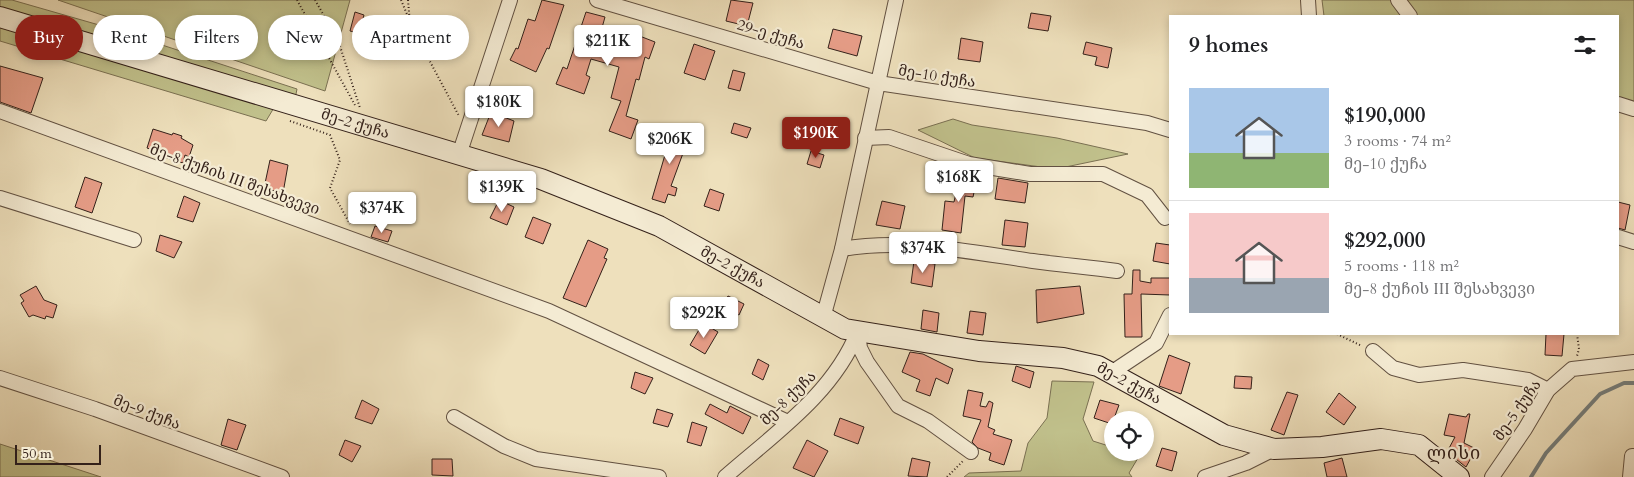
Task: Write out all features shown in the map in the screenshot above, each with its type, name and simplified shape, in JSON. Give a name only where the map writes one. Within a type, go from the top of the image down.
[{"type":"main road","name":"მე-2 ქუჩა","points":[[0,17],[541,179],[659,226],[845,329],[979,351],[1062,358],[1098,366],[1224,434],[1274,449],[1322,447],[1381,439],[1420,446],[1459,477]]},
{"type":"street","points":[[459,155],[510,0]]},
{"type":"street","name":"29-ე ქუჩა","points":[[597,0],[878,83]]},
{"type":"street","points":[[878,83],[896,0]]},
{"type":"street","points":[[1308,0],[1309,15]]},
{"type":"street","points":[[1398,0],[1409,15]]},
{"type":"street","name":"მე-10 ქუჩა","points":[[823,318],[842,249],[878,83],[1147,123],[1169,130]]},
{"type":"street","points":[[1619,104],[1634,109]]},
{"type":"street","name":"მე-8 ქუჩის III შესახვევი","points":[[0,110],[549,311],[788,422]]},
{"type":"street","points":[[865,138],[889,137],[970,164],[1030,174],[1103,174],[1147,195],[1165,218]]},
{"type":"street","points":[[0,198],[134,240]]},
{"type":"street","points":[[1619,237],[1634,242]]},
{"type":"street","points":[[842,249],[866,245],[937,247],[1117,270]]},
{"type":"street","points":[[1111,373],[1156,343],[1169,317]]},
{"type":"street","points":[[858,331],[860,348],[867,362],[898,406],[928,421],[971,452]]},
{"type":"street","name":"მე-8 ქუჩა","points":[[725,477],[788,422],[833,376],[846,359],[858,331]]},
{"type":"street","points":[[1373,351],[1393,368],[1419,375],[1463,370],[1528,380],[1548,390]]},
{"type":"street","points":[[1572,369],[1634,362]]},
{"type":"street","name":"მე-5 ქუჩა","points":[[1492,477],[1525,430],[1548,390],[1572,369]]},
{"type":"street","name":"მე-9 ქუჩა","points":[[0,378],[94,409],[282,477]]},
{"type":"street","points":[[454,417],[504,446],[536,459],[636,472],[659,477]]},
{"type":"street","points":[[1205,477],[1246,463],[1274,449]]},
{"type":"street","points":[[1630,477],[1632,456],[1634,456]]},
{"type":"path","points":[[297,0],[366,127]]},
{"type":"path","points":[[314,0],[338,40],[349,80],[366,127]]},
{"type":"path","points":[[401,0],[407,15]]},
{"type":"path","points":[[408,0],[409,15]]},
{"type":"path","points":[[429,60],[461,121]]},
{"type":"path","points":[[287,102],[283,114],[292,123],[330,135],[340,160],[330,188],[364,244]]},
{"type":"path","points":[[1339,335],[1373,351]]},
{"type":"path","points":[[1572,369],[1579,349],[1577,335]]},
{"type":"path","points":[[947,477],[971,452]]},
{"type":"green space","points":[[0,0],[12,0],[64,15],[15,15],[15,17],[0,13]]},
{"type":"green space","points":[[58,0],[350,0],[342,29],[342,15],[268,15],[268,60],[334,60],[325,91],[234,60],[258,60],[258,15],[175,15],[175,40],[165,36],[165,15],[102,15]]},
{"type":"green space","points":[[1322,0],[1634,0],[1634,104],[1619,99],[1619,15],[1324,15]]},
{"type":"green space","points":[[83,20],[93,23],[93,40],[83,37]]},
{"type":"green space","points":[[0,24],[15,28],[15,46],[0,41]]},
{"type":"green space","points":[[165,46],[175,49],[175,60],[208,60],[297,89],[295,99],[161,60],[165,60]]},
{"type":"green space","points":[[83,49],[93,52],[93,60],[121,60],[275,106],[266,121],[63,60],[83,60]]},
{"type":"green space","points":[[953,119],[972,125],[1057,138],[1128,154],[1056,169],[975,158],[918,130]]},
{"type":"green space","points":[[1052,381],[1094,382],[1083,419],[1093,441],[1104,444],[1104,461],[1136,461],[1129,473],[1132,477],[964,477],[969,473],[1021,471],[1028,443],[1047,418]]},
{"type":"green space","points":[[0,444],[101,477],[0,477]]},
{"type":"building","points":[[542,0],[564,5],[549,49],[547,48],[536,72],[510,60],[516,48],[518,49],[528,19],[535,21]]},
{"type":"building","points":[[731,0],[753,3],[747,26],[726,21]]},
{"type":"building","points":[[586,12],[605,17],[600,35],[633,45],[637,35],[655,42],[649,59],[645,57],[639,80],[636,79],[626,116],[638,120],[631,139],[609,131],[621,101],[611,98],[619,67],[591,59],[586,75],[590,77],[584,94],[556,84],[563,67],[567,69]]},
{"type":"building","points":[[1031,13],[1051,16],[1048,31],[1028,28]]},
{"type":"building","points":[[833,29],[862,36],[857,56],[828,48]]},
{"type":"building","points":[[961,38],[983,42],[980,62],[958,59]]},
{"type":"building","points":[[1086,42],[1112,48],[1108,68],[1095,65],[1097,57],[1083,54]]},
{"type":"building","points":[[694,44],[715,51],[705,80],[684,73]]},
{"type":"building","points":[[0,66],[43,78],[31,113],[0,102]]},
{"type":"building","points":[[733,70],[745,73],[740,91],[728,88]]},
{"type":"building","points":[[491,112],[514,121],[509,142],[482,135]]},
{"type":"building","points":[[734,123],[751,128],[747,138],[731,133]]},
{"type":"building","points":[[671,126],[684,131],[680,143],[686,145],[671,186],[677,188],[675,196],[668,194],[665,203],[652,199],[667,148],[664,146]]},
{"type":"building","points":[[153,129],[182,136],[181,138],[193,145],[189,157],[185,155],[183,163],[157,155],[158,152],[147,148]]},
{"type":"building","points":[[811,151],[824,155],[820,168],[807,164]]},
{"type":"building","points":[[270,160],[288,165],[283,193],[264,188]]},
{"type":"building","points":[[961,171],[978,174],[973,197],[965,196],[961,233],[942,230],[945,201],[954,202]]},
{"type":"building","points":[[85,177],[102,183],[92,213],[75,207]]},
{"type":"building","points":[[998,178],[1028,183],[1025,203],[995,199]]},
{"type":"building","points":[[710,189],[724,194],[719,211],[704,206]]},
{"type":"building","points":[[184,196],[200,203],[193,222],[177,217]]},
{"type":"building","points":[[499,200],[514,207],[507,225],[490,218]]},
{"type":"building","points":[[882,201],[905,206],[900,229],[876,225]]},
{"type":"building","points":[[1619,202],[1630,205],[1625,230],[1619,228]]},
{"type":"building","points":[[533,217],[551,224],[543,244],[525,237]]},
{"type":"building","points":[[1005,220],[1028,223],[1025,247],[1002,245]]},
{"type":"building","points":[[375,226],[392,231],[388,242],[371,237]]},
{"type":"building","points":[[160,235],[182,242],[174,258],[156,251]]},
{"type":"building","points":[[588,240],[608,249],[604,258],[607,259],[586,307],[563,298]]},
{"type":"building","points":[[1156,243],[1169,245],[1169,264],[1153,261]]},
{"type":"building","points":[[914,261],[935,264],[932,287],[911,283]]},
{"type":"building","points":[[1133,270],[1140,270],[1140,281],[1151,283],[1151,278],[1169,278],[1169,295],[1141,294],[1142,337],[1125,337],[1124,294],[1132,294]]},
{"type":"building","points":[[36,286],[44,300],[57,305],[53,318],[46,316],[45,319],[33,315],[29,317],[21,303],[24,301],[20,295]]},
{"type":"building","points":[[1080,286],[1084,314],[1037,323],[1036,290]]},
{"type":"building","points":[[728,296],[744,304],[739,315],[722,306]]},
{"type":"building","points":[[923,310],[939,313],[937,332],[921,329]]},
{"type":"building","points":[[970,311],[986,313],[983,335],[967,333]]},
{"type":"building","points":[[703,323],[718,332],[705,354],[690,345]]},
{"type":"building","points":[[1546,335],[1564,335],[1562,356],[1545,355]]},
{"type":"building","points":[[910,352],[923,354],[953,369],[948,384],[936,378],[930,396],[916,391],[920,380],[902,372]]},
{"type":"building","points":[[1169,355],[1190,363],[1181,394],[1159,386]]},
{"type":"building","points":[[758,359],[769,365],[763,380],[752,374]]},
{"type":"building","points":[[1016,366],[1034,372],[1030,388],[1012,381]]},
{"type":"building","points":[[635,372],[653,378],[645,394],[631,388]]},
{"type":"building","points":[[1235,376],[1252,377],[1251,389],[1234,388]]},
{"type":"building","points":[[968,390],[983,393],[980,406],[986,407],[989,401],[993,403],[988,427],[995,430],[993,434],[1012,440],[1004,465],[989,460],[991,453],[978,448],[972,442],[981,420],[963,416]]},
{"type":"building","points":[[1287,392],[1298,395],[1284,435],[1271,430]]},
{"type":"building","points":[[1339,393],[1356,407],[1344,425],[1326,412]]},
{"type":"building","points":[[362,400],[379,409],[372,424],[355,418]]},
{"type":"building","points":[[1100,400],[1119,405],[1117,411],[1104,411],[1104,421],[1094,418]]},
{"type":"building","points":[[710,404],[727,413],[730,406],[751,417],[743,434],[705,414]]},
{"type":"building","points":[[657,409],[673,414],[668,427],[653,423]]},
{"type":"building","points":[[1449,414],[1466,417],[1470,414],[1464,443],[1476,449],[1466,467],[1447,452],[1455,437],[1444,435]]},
{"type":"building","points":[[840,418],[864,427],[858,444],[834,435]]},
{"type":"building","points":[[228,419],[246,425],[237,450],[221,445]]},
{"type":"building","points":[[692,422],[707,427],[701,446],[687,442]]},
{"type":"building","points":[[345,440],[361,446],[352,462],[339,455]]},
{"type":"building","points":[[807,440],[828,451],[814,477],[793,468]]},
{"type":"building","points":[[1162,448],[1177,452],[1172,471],[1156,466]]},
{"type":"building","points":[[912,458],[930,462],[927,477],[908,476]]},
{"type":"building","points":[[1342,458],[1347,477],[1327,477],[1324,463]]},
{"type":"building","points":[[432,459],[452,459],[453,476],[432,475]]},
{"type":"waterway","points":[[1531,477],[1546,453],[1600,394],[1624,383],[1634,383]]},
{"type":"district","name":"ლისი","points":[[1454,453]]}]
